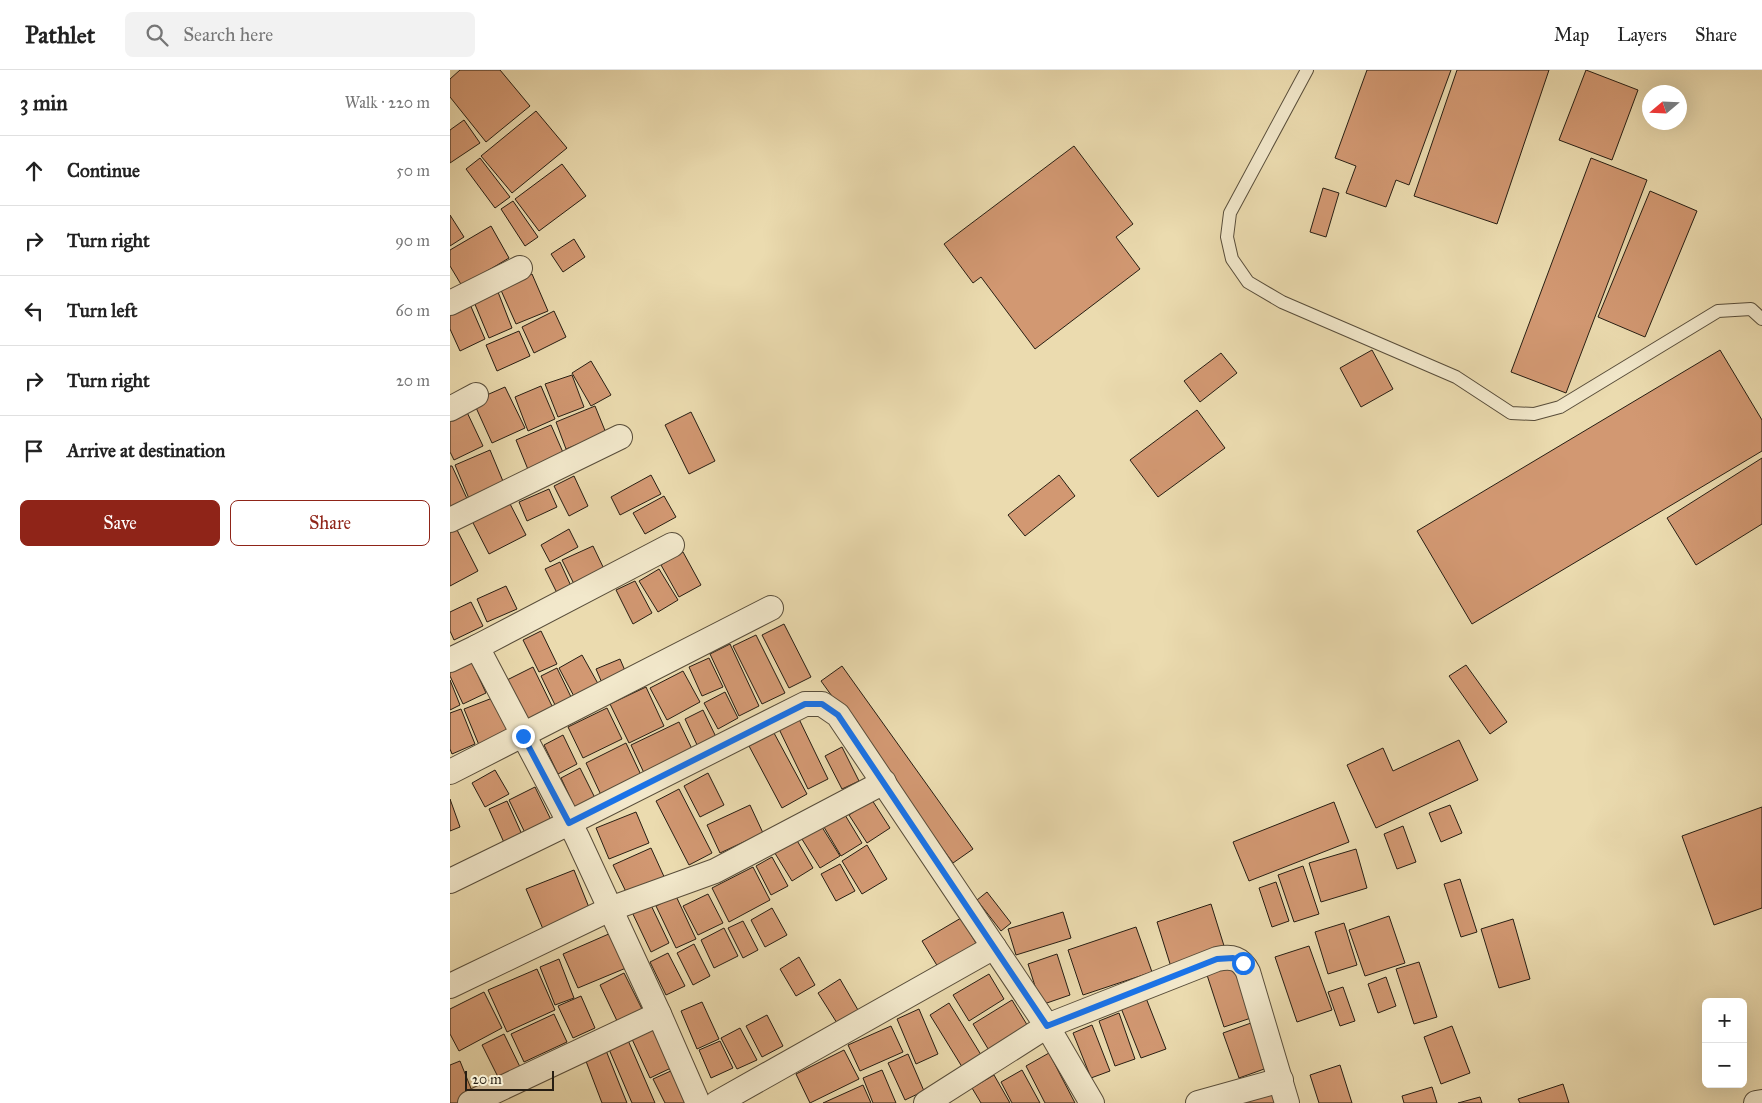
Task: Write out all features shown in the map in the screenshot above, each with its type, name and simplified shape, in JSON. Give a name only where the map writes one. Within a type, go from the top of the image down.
[{"type":"street","points":[[450,303],[520,268]]},
{"type":"street","points":[[450,409],[476,395]]},
{"type":"street","points":[[450,520],[620,437]]},
{"type":"street","points":[[450,660],[672,545]]},
{"type":"street","points":[[450,772],[771,608]]},
{"type":"street","points":[[476,647],[569,823],[659,1014],[698,1103]]},
{"type":"street","points":[[450,881],[805,704],[822,704],[838,715],[884,782],[1047,1026],[1092,1103]]},
{"type":"street","points":[[450,986],[610,909],[715,871],[884,782]]},
{"type":"street","points":[[717,1103],[994,947]]},
{"type":"street","points":[[926,1103],[1047,1026],[1217,959],[1233,958],[1243,963],[1248,972],[1288,1103]]},
{"type":"street","points":[[470,1103],[659,1014]]},
{"type":"street","points":[[1198,1103],[1281,1080]]},
{"type":"street","points":[[1756,1103],[1762,1102]]},
{"type":"lane","points":[[1307,70],[1230,213],[1227,236],[1232,259],[1248,282],[1282,302],[1456,376],[1511,413],[1534,414],[1560,407],[1718,311],[1751,308],[1762,319]]},
{"type":"building","points":[[460,70],[500,70],[530,106],[486,142],[450,97],[450,79]]},
{"type":"building","points":[[1367,70],[1451,70],[1409,185],[1396,180],[1386,207],[1346,193],[1356,166],[1335,158]]},
{"type":"building","points":[[1457,70],[1549,70],[1497,224],[1414,196]]},
{"type":"building","points":[[1586,70],[1638,90],[1612,160],[1559,140]]},
{"type":"building","points":[[536,111],[567,148],[512,193],[481,156]]},
{"type":"building","points":[[464,120],[480,143],[450,163],[450,130]]},
{"type":"building","points":[[1074,146],[1133,224],[1116,237],[1140,269],[1035,349],[981,277],[973,283],[944,244]]},
{"type":"building","points":[[480,158],[510,197],[495,208],[466,169]]},
{"type":"building","points":[[1591,158],[1647,180],[1566,393],[1511,372]]},
{"type":"building","points":[[562,164],[586,196],[539,231],[515,199]]},
{"type":"building","points":[[1323,188],[1339,193],[1326,237],[1310,232]]},
{"type":"building","points":[[1650,191],[1697,211],[1645,337],[1598,317]]},
{"type":"building","points":[[513,201],[538,237],[525,246],[501,209]]},
{"type":"building","points":[[450,215],[464,237],[450,246]]},
{"type":"building","points":[[491,226],[509,258],[462,286],[450,266],[450,250]]},
{"type":"building","points":[[574,239],[585,257],[563,272],[551,254]]},
{"type":"building","points":[[532,274],[548,311],[516,324],[500,288]]},
{"type":"building","points":[[498,292],[512,328],[489,338],[474,302]]},
{"type":"building","points":[[469,302],[485,339],[460,351],[450,329],[450,311]]},
{"type":"building","points":[[554,311],[566,337],[534,353],[522,327]]},
{"type":"building","points":[[519,331],[530,356],[497,371],[486,345]]},
{"type":"building","points":[[1372,350],[1393,389],[1361,407],[1340,368]]},
{"type":"building","points":[[1720,350],[1762,420],[1762,451],[1472,624],[1417,531]]},
{"type":"building","points":[[1221,353],[1237,373],[1200,402],[1184,381]]},
{"type":"building","points":[[591,361],[611,395],[591,406],[572,373]]},
{"type":"building","points":[[572,375],[584,407],[558,417],[545,384]]},
{"type":"building","points":[[541,386],[555,419],[528,431],[515,397]]},
{"type":"building","points":[[505,387],[525,428],[492,443],[473,401]]},
{"type":"building","points":[[595,406],[606,433],[566,449],[556,422]]},
{"type":"building","points":[[465,408],[483,446],[454,460],[450,452],[450,415]]},
{"type":"building","points":[[1197,410],[1225,448],[1158,497],[1130,460]]},
{"type":"building","points":[[691,412],[715,461],[689,474],[665,425]]},
{"type":"building","points":[[551,425],[565,457],[529,472],[516,440]]},
{"type":"building","points":[[490,450],[505,486],[470,501],[455,465]]},
{"type":"building","points":[[1762,458],[1762,524],[1696,565],[1667,518]]},
{"type":"building","points":[[450,466],[452,466],[469,503],[450,512]]},
{"type":"building","points":[[651,475],[661,494],[620,515],[611,497]]},
{"type":"building","points":[[1059,475],[1075,496],[1025,536],[1008,515]]},
{"type":"building","points":[[574,476],[588,506],[569,516],[554,486]]},
{"type":"building","points":[[549,489],[557,507],[527,521],[519,502]]},
{"type":"building","points":[[664,496],[676,517],[645,534],[633,513]]},
{"type":"building","points":[[507,498],[526,535],[489,554],[470,517]]},
{"type":"building","points":[[455,526],[478,571],[450,586],[450,529]]},
{"type":"building","points":[[569,529],[578,547],[550,562],[541,545]]},
{"type":"building","points":[[593,546],[605,571],[575,586],[562,560]]},
{"type":"building","points":[[683,552],[701,585],[679,597],[661,565]]},
{"type":"building","points":[[560,562],[571,586],[557,593],[545,569]]},
{"type":"building","points":[[659,569],[678,600],[658,612],[639,581]]},
{"type":"building","points":[[635,581],[652,613],[633,624],[616,590]]},
{"type":"building","points":[[506,586],[517,609],[487,622],[477,599]]},
{"type":"building","points":[[471,602],[483,626],[454,640],[450,631],[450,612]]},
{"type":"building","points":[[784,624],[811,677],[789,688],[762,635]]},
{"type":"building","points":[[541,631],[557,664],[539,672],[523,640]]},
{"type":"building","points":[[756,635],[785,693],[762,704],[733,646]]},
{"type":"building","points":[[730,644],[759,706],[739,716],[710,654]]},
{"type":"building","points":[[468,654],[486,693],[463,704],[450,676],[450,662]]},
{"type":"building","points":[[582,655],[601,689],[577,702],[559,668]]},
{"type":"building","points":[[709,658],[723,687],[702,696],[689,667]]},
{"type":"building","points":[[620,659],[626,673],[602,683],[596,669]]},
{"type":"building","points":[[1466,665],[1507,722],[1490,734],[1449,676]]},
{"type":"building","points":[[842,666],[973,849],[953,863],[821,681]]},
{"type":"building","points":[[533,667],[553,708],[528,721],[507,680]]},
{"type":"building","points":[[557,668],[572,699],[556,707],[541,676]]},
{"type":"building","points":[[683,671],[700,702],[667,720],[650,688]]},
{"type":"building","points":[[450,680],[460,705],[450,710]]},
{"type":"building","points":[[646,687],[664,726],[629,743],[610,704]]},
{"type":"building","points":[[725,692],[738,718],[718,729],[704,703]]},
{"type":"building","points":[[495,697],[509,733],[479,745],[464,709]]},
{"type":"building","points":[[607,708],[622,739],[583,758],[568,727]]},
{"type":"building","points":[[461,709],[475,744],[452,754],[450,749],[450,713]]},
{"type":"building","points":[[703,710],[716,737],[698,747],[685,719]]},
{"type":"building","points":[[799,719],[828,779],[808,789],[779,729]]},
{"type":"building","points":[[679,722],[693,751],[644,773],[631,745]]},
{"type":"building","points":[[774,733],[807,794],[782,808],[749,746]]},
{"type":"building","points":[[563,735],[577,764],[558,774],[544,745]]},
{"type":"building","points":[[1459,740],[1478,780],[1376,828],[1347,765],[1383,748],[1393,771]]},
{"type":"building","points":[[626,743],[641,775],[601,795],[586,763]]},
{"type":"building","points":[[842,747],[859,781],[842,789],[825,756]]},
{"type":"building","points":[[580,768],[596,800],[576,810],[561,778]]},
{"type":"building","points":[[495,770],[509,794],[485,807],[472,783]]},
{"type":"building","points":[[708,773],[724,805],[700,817],[684,786]]},
{"type":"building","points":[[535,787],[555,828],[529,841],[509,800]]},
{"type":"building","points":[[679,789],[712,853],[689,865],[656,801]]},
{"type":"building","points":[[450,799],[460,827],[450,831]]},
{"type":"building","points":[[872,800],[890,828],[867,843],[849,815]]},
{"type":"building","points":[[507,801],[524,839],[506,847],[489,809]]},
{"type":"building","points":[[1334,802],[1349,842],[1249,881],[1233,842]]},
{"type":"building","points":[[750,805],[763,833],[720,853],[707,825]]},
{"type":"building","points":[[1450,805],[1462,833],[1441,842],[1429,813]]},
{"type":"building","points":[[1762,807],[1762,908],[1714,925],[1682,836]]},
{"type":"building","points":[[842,810],[862,843],[841,856],[821,822]]},
{"type":"building","points":[[636,812],[649,843],[609,859],[596,828]]},
{"type":"building","points":[[820,824],[840,856],[820,868],[800,836]]},
{"type":"building","points":[[1403,826],[1416,862],[1397,869],[1384,834]]},
{"type":"building","points":[[795,837],[813,868],[792,881],[773,850]]},
{"type":"building","points":[[867,845],[887,879],[862,894],[842,861]]},
{"type":"building","points":[[651,848],[666,881],[629,898],[613,865]]},
{"type":"building","points":[[1356,849],[1367,888],[1321,902],[1309,863]]},
{"type":"building","points":[[772,857],[788,886],[771,895],[756,866]]},
{"type":"building","points":[[840,864],[855,891],[836,901],[821,874]]},
{"type":"building","points":[[1303,866],[1319,914],[1294,922],[1278,875]]},
{"type":"building","points":[[753,867],[770,900],[729,922],[712,888]]},
{"type":"building","points":[[574,870],[590,910],[543,929],[526,889]]},
{"type":"building","points":[[1460,879],[1477,932],[1461,937],[1444,884]]},
{"type":"building","points":[[1276,882],[1289,921],[1272,927],[1259,888]]},
{"type":"building","points":[[987,892],[1011,923],[1001,931],[977,900]]},
{"type":"building","points":[[708,894],[723,923],[698,935],[683,906]]},
{"type":"building","points":[[676,896],[696,939],[676,948],[656,906]]},
{"type":"building","points":[[649,901],[669,943],[651,952],[631,910]]},
{"type":"building","points":[[1211,904],[1225,949],[1171,967],[1157,922]]},
{"type":"building","points":[[772,908],[787,935],[765,947],[751,920]]},
{"type":"building","points":[[1063,912],[1071,938],[1016,955],[1008,929]]},
{"type":"building","points":[[1389,916],[1405,963],[1365,976],[1349,930]]},
{"type":"building","points":[[961,918],[976,943],[938,967],[922,941]]},
{"type":"building","points":[[1513,919],[1530,979],[1499,988],[1481,929]]},
{"type":"building","points":[[743,921],[758,950],[743,958],[728,928]]},
{"type":"building","points":[[1344,923],[1357,965],[1328,974],[1315,932]]},
{"type":"building","points":[[1136,927],[1152,972],[1083,995],[1068,950]]},
{"type":"building","points":[[724,928],[738,956],[714,968],[701,940]]},
{"type":"building","points":[[611,933],[626,968],[578,988],[563,954]]},
{"type":"building","points":[[694,944],[710,976],[693,985],[677,953]]},
{"type":"building","points":[[1309,946],[1332,1010],[1297,1022],[1275,957]]},
{"type":"building","points":[[668,953],[685,986],[666,995],[650,962]]},
{"type":"building","points":[[1057,954],[1070,995],[1041,1005],[1028,964]]},
{"type":"building","points":[[799,957],[815,985],[796,996],[780,969]]},
{"type":"building","points":[[559,959],[574,998],[555,1005],[540,967]]},
{"type":"building","points":[[1419,962],[1437,1017],[1414,1024],[1396,969]]},
{"type":"building","points":[[1236,965],[1254,1017],[1224,1027],[1207,975]]},
{"type":"building","points":[[537,969],[555,1010],[507,1032],[488,990]]},
{"type":"building","points":[[624,973],[643,1011],[618,1023],[600,985]]},
{"type":"building","points":[[989,974],[1004,999],[969,1021],[953,995]]},
{"type":"building","points":[[1386,977],[1396,1006],[1378,1013],[1368,984]]},
{"type":"building","points":[[840,979],[858,1010],[837,1023],[818,993]]},
{"type":"building","points":[[1343,987],[1355,1021],[1340,1026],[1328,992]]},
{"type":"building","points":[[484,992],[502,1028],[459,1051],[450,1034],[450,1009]]},
{"type":"building","points":[[581,996],[595,1028],[573,1038],[558,1006]]},
{"type":"building","points":[[1146,998],[1166,1049],[1141,1058],[1121,1008]]},
{"type":"building","points":[[1012,1000],[1029,1028],[990,1052],[973,1024]]},
{"type":"building","points":[[702,1002],[719,1039],[697,1049],[681,1011]]},
{"type":"building","points":[[949,1003],[983,1058],[964,1070],[930,1015]]},
{"type":"building","points":[[919,1009],[938,1054],[916,1064],[897,1019]]},
{"type":"building","points":[[1119,1013],[1135,1059],[1115,1066],[1099,1021]]},
{"type":"building","points":[[554,1014],[567,1042],[524,1062],[511,1034]]},
{"type":"building","points":[[767,1015],[783,1046],[762,1057],[746,1026]]},
{"type":"building","points":[[1251,1023],[1267,1068],[1239,1078],[1223,1033]]},
{"type":"building","points":[[1092,1025],[1110,1071],[1091,1078],[1073,1033]]},
{"type":"building","points":[[891,1026],[903,1052],[860,1071],[848,1045]]},
{"type":"building","points":[[1452,1026],[1470,1073],[1441,1084],[1424,1037]]},
{"type":"building","points":[[653,1027],[671,1068],[650,1078],[631,1037]]},
{"type":"building","points":[[740,1028],[757,1060],[737,1069],[721,1038]]},
{"type":"building","points":[[504,1034],[521,1069],[499,1079],[482,1045]]},
{"type":"building","points":[[627,1038],[655,1103],[632,1103],[608,1047]]},
{"type":"building","points":[[720,1041],[733,1068],[711,1078],[699,1050]]},
{"type":"building","points":[[605,1048],[627,1103],[602,1103],[584,1056]]},
{"type":"building","points":[[844,1050],[859,1079],[810,1103],[796,1074]]},
{"type":"building","points":[[1049,1053],[1075,1103],[1045,1103],[1026,1066]]},
{"type":"building","points":[[908,1054],[924,1091],[905,1100],[888,1063]]},
{"type":"building","points":[[460,1061],[474,1096],[457,1103],[450,1103],[450,1065]]},
{"type":"building","points":[[1340,1065],[1352,1103],[1319,1103],[1310,1075]]},
{"type":"building","points":[[673,1070],[689,1103],[665,1103],[653,1079]]},
{"type":"building","points":[[882,1070],[896,1103],[873,1103],[863,1078]]},
{"type":"building","points":[[1022,1070],[1040,1103],[1012,1103],[1001,1082]]},
{"type":"building","points":[[994,1075],[1010,1103],[981,1103],[972,1088]]},
{"type":"building","points":[[1563,1084],[1569,1103],[1520,1103],[1518,1099]]},
{"type":"building","points":[[863,1085],[871,1103],[823,1103]]},
{"type":"building","points":[[1432,1087],[1437,1103],[1404,1103],[1402,1096]]},
{"type":"building","points":[[1273,1092],[1276,1103],[1232,1103]]},
{"type":"building","points":[[1480,1097],[1482,1103],[1458,1103]]},
{"type":"route","points":[[523,736],[569,823],[805,704],[822,704],[838,715],[1047,1026],[1217,959],[1227,957],[1243,963]]}]
